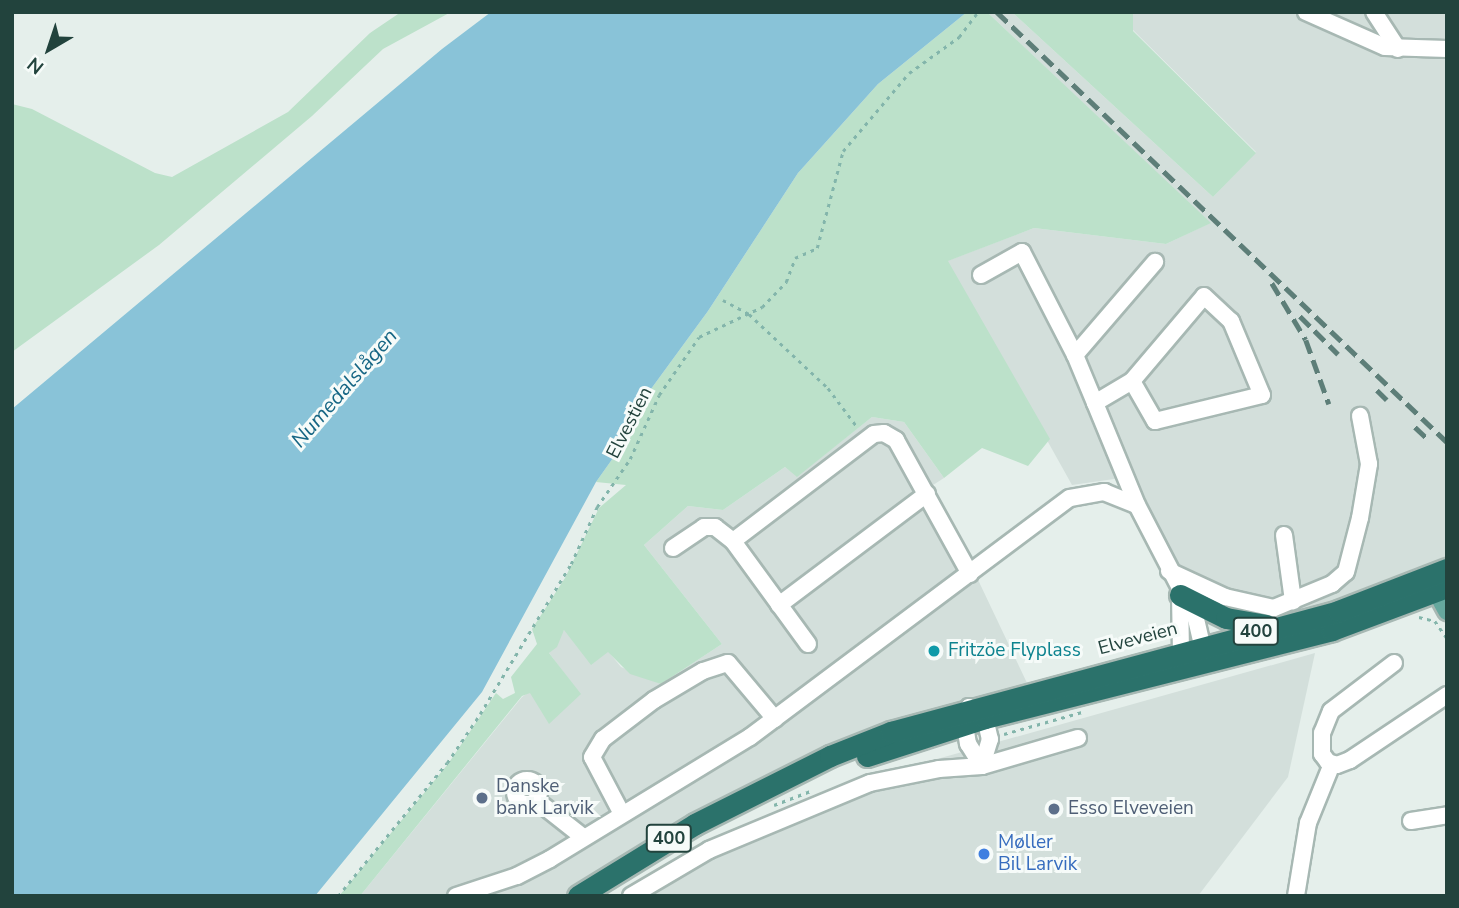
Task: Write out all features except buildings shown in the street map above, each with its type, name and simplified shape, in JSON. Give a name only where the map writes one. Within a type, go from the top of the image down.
[{"type":"highway","name":"Elveveien","points":[[578,896],[654,847],[767,798],[830,755],[977,722],[1275,626],[1383,597],[1444,585]]},
{"type":"highway","name":"Elveveien","points":[[1193,654],[1332,630],[1444,585]]},
{"type":"highway","name":"400","points":[[1180,595],[1226,618],[1275,626]]},
{"type":"street","points":[[1306,12],[1341,31],[1398,49],[1447,49]]},
{"type":"street","points":[[1374,12],[1387,38],[1398,49]]},
{"type":"street","name":"Elveveien","points":[[981,275],[1022,252],[1075,355],[1137,505],[1180,595],[1196,619],[1193,654]]},
{"type":"street","points":[[1075,355],[1155,262]]},
{"type":"street","points":[[1095,403],[1132,381],[1204,296],[1231,321],[1262,395],[1155,421],[1132,381]]},
{"type":"street","points":[[1169,571],[1225,597],[1274,608],[1332,584],[1346,572],[1369,464],[1360,416]]},
{"type":"street","points":[[733,541],[874,434],[891,435],[927,494],[970,574]]},
{"type":"street","points":[[456,896],[517,876],[775,719],[1070,498],[1104,492],[1137,505]]},
{"type":"street","points":[[779,605],[927,494]]},
{"type":"street","points":[[673,548],[704,527],[715,527],[733,541],[808,644]]},
{"type":"street","points":[[1284,535],[1293,601]]},
{"type":"street","points":[[622,814],[592,757],[603,739],[654,700],[703,671],[728,663],[775,719]]},
{"type":"street","points":[[1332,764],[1322,754],[1322,733],[1331,711],[1394,663]]},
{"type":"street","points":[[1332,764],[1350,760],[1447,695]]},
{"type":"street","points":[[977,722],[968,744],[982,766]]},
{"type":"street","points":[[977,722],[982,766]]},
{"type":"street","points":[[631,896],[709,850],[870,783],[939,769],[982,766],[1078,738]]},
{"type":"street","points":[[1296,896],[1308,823],[1332,764]]},
{"type":"street","points":[[536,800],[583,837]]},
{"type":"street","points":[[1411,821],[1447,815]]},
{"type":"path","name":"Elvestien","points":[[338,896],[474,724],[570,564],[597,507],[630,459],[659,395],[692,346],[714,329],[749,314],[778,292],[795,258],[817,248],[843,151],[909,73],[970,26],[978,12]]},
{"type":"path","points":[[723,300],[749,314],[828,388],[864,441]]},
{"type":"path","points":[[1409,620],[1429,618],[1447,638]]},
{"type":"path","points":[[977,722],[1091,710]]},
{"type":"path","points":[[767,798],[817,788]]},
{"type":"shaded area","points":[[987,12],[1012,12],[1213,197],[1256,152],[1133,30],[1133,12],[1447,12],[1447,562],[1313,610],[1256,617],[1221,608],[1192,585],[1172,555],[1135,476],[1072,485],[947,261],[1034,228],[1166,244],[1210,223]]},
{"type":"shaded area","points":[[872,417],[904,422],[944,478],[933,485],[1027,683],[870,731],[808,758],[716,801],[563,896],[360,896],[522,697],[529,692],[580,694],[549,653],[564,630],[608,651],[621,667],[661,684],[722,644],[644,545],[688,506],[723,510],[785,467],[797,476]]},
{"type":"shaded area","points":[[1315,653],[1288,777],[1198,896],[624,896],[672,864],[760,819],[841,786]]},
{"type":"green space","points":[[401,12],[451,12],[383,49],[312,116],[159,245],[12,352],[12,104],[32,109],[155,173],[172,177],[288,112],[370,33]]},
{"type":"green space","points":[[967,12],[987,12],[1211,223],[1166,244],[1034,228],[948,261],[1050,439],[1028,466],[982,448],[944,478],[904,422],[872,417],[797,477],[785,467],[723,510],[688,506],[644,545],[722,644],[661,684],[630,674],[608,652],[591,665],[564,630],[557,647],[549,653],[581,694],[549,724],[530,693],[522,696],[360,896],[339,896],[448,764],[496,693],[503,699],[515,693],[511,677],[537,644],[532,629],[565,578],[599,508],[626,485],[596,482],[618,451],[621,430],[708,311],[798,173],[878,84]]},
{"type":"green space","points":[[1012,12],[1133,12],[1133,31],[1256,153],[1213,197]]},
{"type":"water","name":"Numedalslågen","points":[[491,12],[967,12],[878,84],[798,173],[708,311],[621,430],[618,451],[596,482],[482,692],[315,896],[12,896],[12,409],[442,49]]},
{"type":"railway","points":[[997,12],[1447,442]]},
{"type":"railway","points":[[1272,283],[1306,340],[1329,404]]},
{"type":"railway","points":[[1300,316],[1338,354]]},
{"type":"railway","points":[[1377,390],[1387,400]]},
{"type":"railway","points":[[1415,427],[1428,439]]},
{"type":"place","name":"Fritzöe Flyplass","points":[[934,651]]},
{"type":"place","name":"Danske bank Larvik","points":[[482,798]]},
{"type":"place","name":"Esso Elveveien","points":[[1054,809]]},
{"type":"place","name":"Møller Bil Larvik","points":[[984,854]]}]
